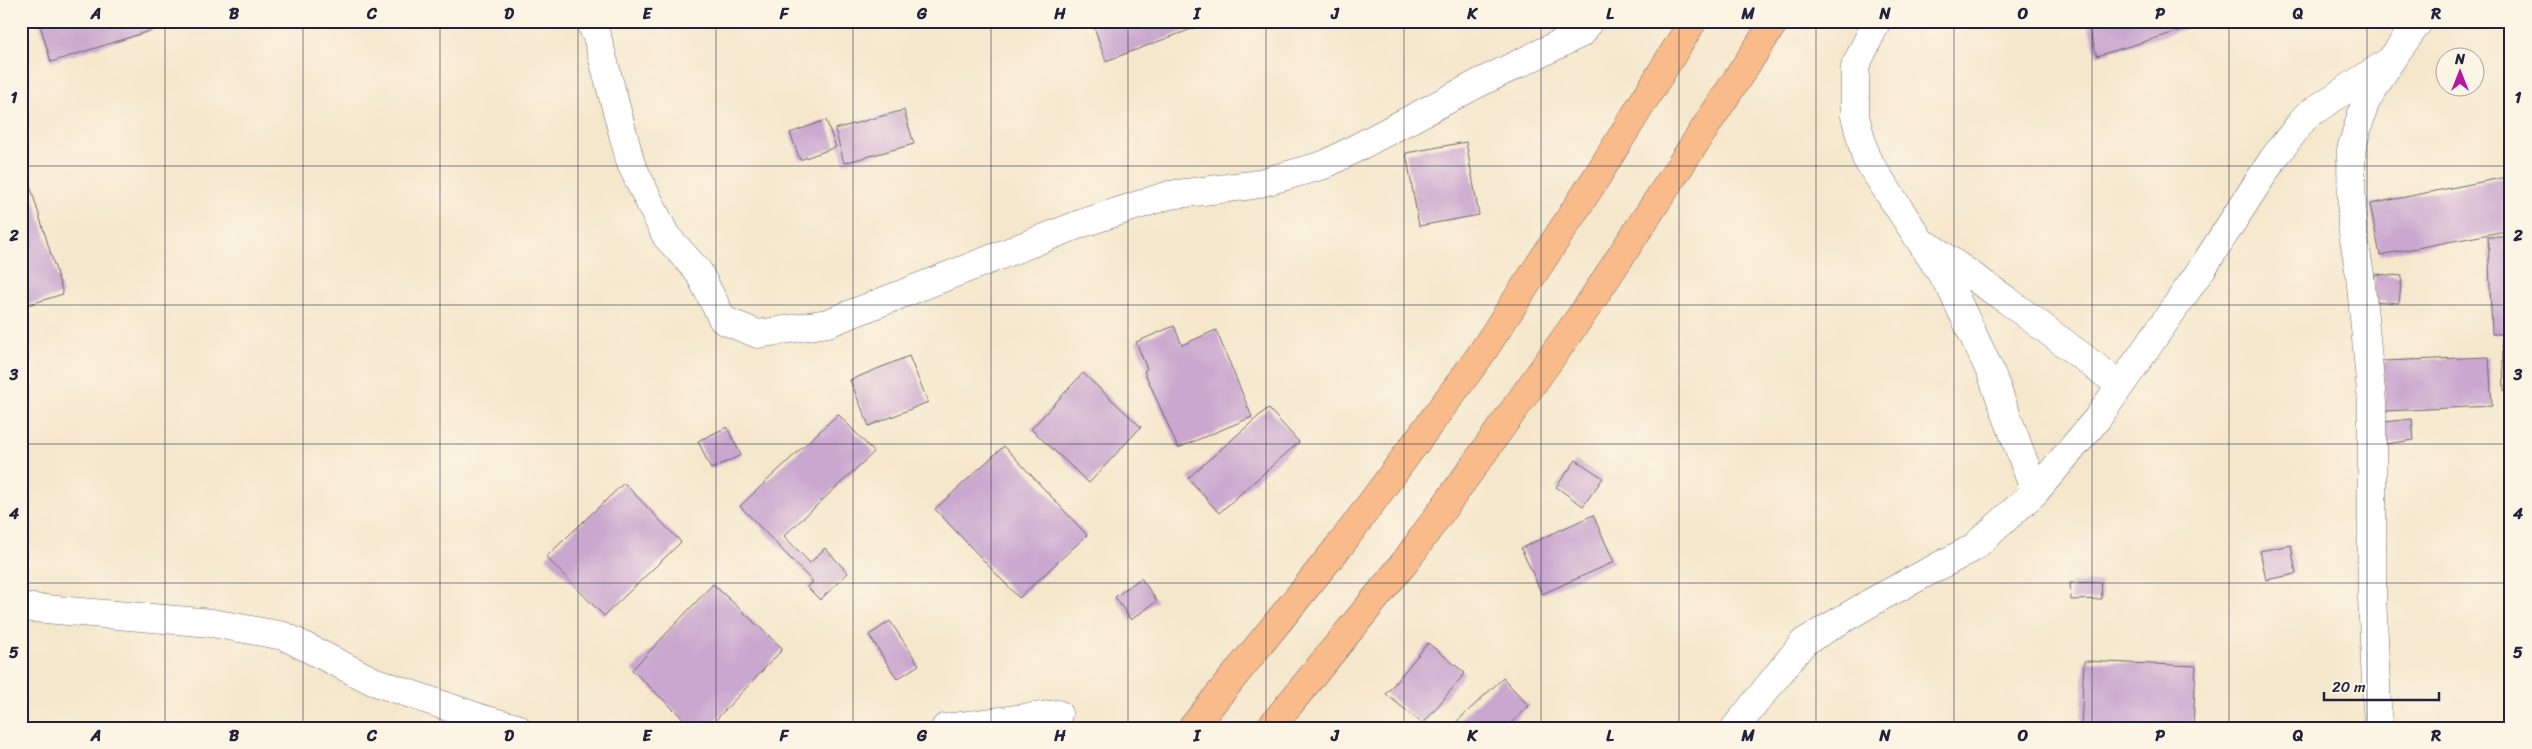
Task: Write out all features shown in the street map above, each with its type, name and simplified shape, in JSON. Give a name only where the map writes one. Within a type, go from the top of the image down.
[{"type":"main road","points":[[1192,728],[1341,544],[1479,357],[1596,178],[1693,21]]},
{"type":"main road","points":[[1270,728],[1405,562],[1571,330],[1775,21]]},
{"type":"street","points":[[590,21],[598,40],[631,164],[666,236],[698,271],[724,320],[758,334],[828,324],[1080,224],[1170,195],[1253,185],[1324,165],[1479,83],[1582,33],[1589,21]]},
{"type":"street","points":[[1877,21],[1855,67],[1855,116],[1866,158],[1951,288],[1991,372],[2035,492]]},
{"type":"street","points":[[2378,728],[2372,596],[2372,402],[2360,275],[2352,227],[2351,150],[2365,103],[2391,60],[2418,21]]},
{"type":"street","points":[[1735,728],[1804,642],[1877,599],[1973,548],[2035,492],[2096,419],[2203,267],[2273,159],[2306,116],[2391,60]]},
{"type":"street","points":[[1920,239],[2008,300],[2120,385]]},
{"type":"street","points":[[21,607],[212,623],[284,636],[373,681],[483,719],[517,728]]},
{"type":"street","points":[[945,728],[1058,714]]},
{"type":"building","points":[[39,21],[150,21],[153,30],[51,62]]},
{"type":"building","points":[[1092,21],[1213,21],[1106,61]]},
{"type":"building","points":[[2087,21],[2187,21],[2189,28],[2097,56]]},
{"type":"building","points":[[904,110],[914,144],[844,163],[835,129]]},
{"type":"building","points":[[826,120],[836,147],[800,160],[790,133]]},
{"type":"building","points":[[1466,142],[1479,215],[1419,226],[1406,153]]},
{"type":"building","points":[[2511,176],[2511,230],[2380,255],[2370,204]]},
{"type":"building","points":[[30,185],[63,294],[21,307],[21,187]]},
{"type":"building","points":[[2488,237],[2511,237],[2511,334],[2492,334]]},
{"type":"building","points":[[2375,274],[2402,276],[2399,303],[2373,301]]},
{"type":"building","points":[[1174,326],[1182,345],[1216,330],[1252,417],[1178,448],[1144,371],[1147,369],[1136,342]]},
{"type":"building","points":[[2502,337],[2511,337],[2511,391],[2504,391]]},
{"type":"building","points":[[909,356],[928,402],[869,426],[850,380]]},
{"type":"building","points":[[2489,357],[2492,406],[2385,411],[2382,361]]},
{"type":"building","points":[[1083,373],[1141,427],[1089,483],[1031,429]]},
{"type":"building","points":[[1268,408],[1299,442],[1219,513],[1188,478]]},
{"type":"building","points":[[838,414],[874,452],[784,536],[810,563],[825,548],[848,573],[820,600],[807,587],[813,582],[740,506]]},
{"type":"building","points":[[2412,419],[2414,440],[2386,444],[2384,422]]},
{"type":"building","points":[[727,427],[741,455],[711,469],[698,441]]},
{"type":"building","points":[[1004,446],[1087,535],[1019,598],[935,509]]},
{"type":"building","points":[[1576,460],[1603,478],[1583,506],[1556,487]]},
{"type":"building","points":[[624,483],[681,542],[604,616],[546,557]]},
{"type":"building","points":[[1593,515],[1614,562],[1542,594],[1521,548]]},
{"type":"building","points":[[2291,545],[2296,574],[2266,580],[2260,551]]},
{"type":"building","points":[[1141,578],[1157,601],[1131,620],[1115,597]]},
{"type":"building","points":[[2101,582],[2102,599],[2071,600],[2070,583]]},
{"type":"building","points":[[713,584],[783,649],[708,728],[693,728],[632,670]]},
{"type":"building","points":[[890,621],[919,665],[897,679],[869,635]]},
{"type":"building","points":[[1428,643],[1465,673],[1423,724],[1386,694]]},
{"type":"building","points":[[2084,661],[2196,666],[2193,728],[2081,728]]},
{"type":"building","points":[[1503,678],[1529,706],[1506,728],[1450,728]]}]
